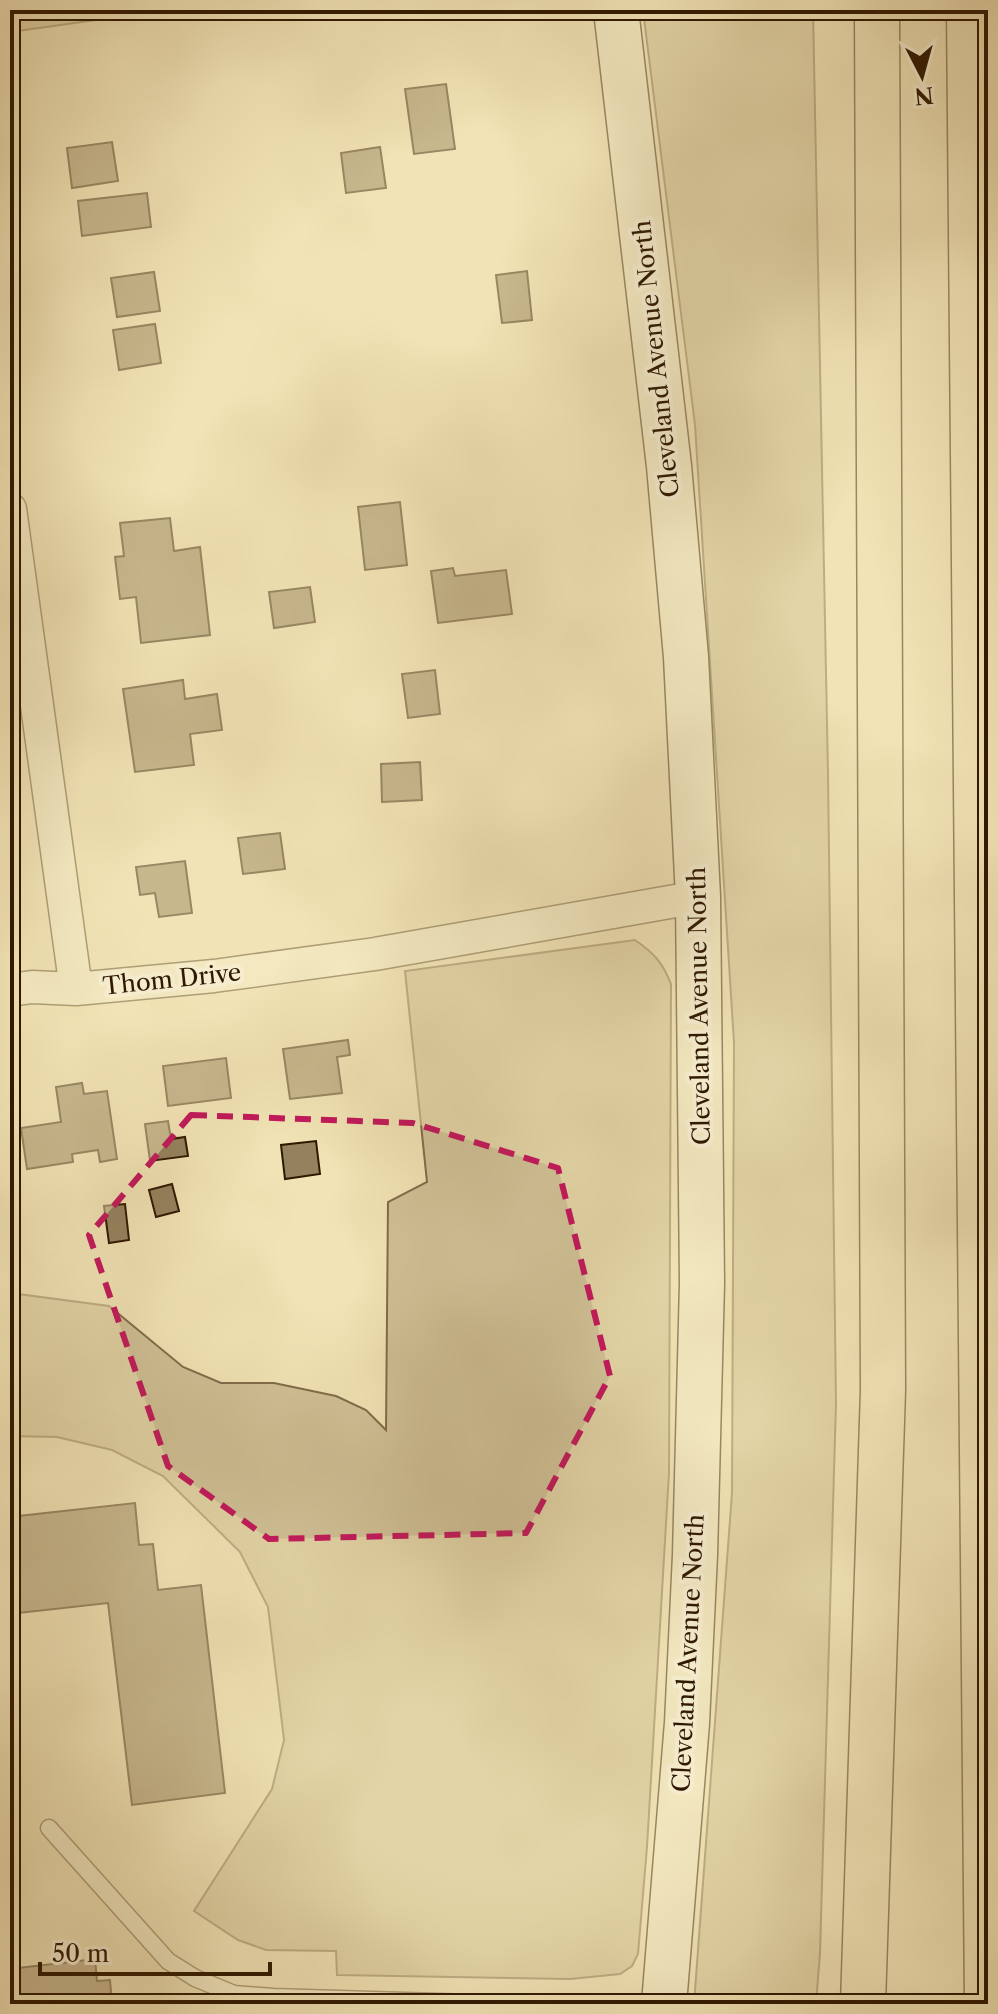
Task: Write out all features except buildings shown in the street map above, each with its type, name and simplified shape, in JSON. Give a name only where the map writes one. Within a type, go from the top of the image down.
[{"type":"highway","points":[[863,2004],[883,1390],[877,10]]},
{"type":"highway","points":[[969,10],[987,2004]]},
{"type":"highway","points":[[853,2004],[865,1944]]},
{"type":"street","name":"Cleveland Avenue North","points":[[616,10],[670,480],[686,657],[698,897],[702,1283],[695,1555],[687,1723],[664,2004]]},
{"type":"street","name":"Thom Drive","points":[[10,509],[76,989],[214,976],[375,954],[698,897]]},
{"type":"street","points":[[10,990],[32,987],[76,989]]},
{"type":"lane","points":[[49,1828],[168,1961],[195,1978],[234,1994],[504,2004]]},
{"type":"highlighted area","points":[[191,1115],[413,1123],[558,1168],[610,1376],[526,1533],[269,1539],[168,1466],[89,1235]]},
{"type":"shaded area","points":[[10,10],[167,10],[10,32]]},
{"type":"shaded area","points":[[643,10],[813,10],[836,1403],[816,2004],[694,2004],[732,1493],[734,1043],[695,425]]},
{"type":"shaded area","points":[[635,940],[657,959],[671,984],[669,1473],[638,1954],[632,1966],[620,1974],[570,1979],[337,1975],[336,1951],[266,1950],[238,1940],[194,1911],[272,1789],[284,1740],[268,1607],[240,1552],[163,1476],[112,1450],[57,1437],[10,1436],[10,1293],[109,1306],[183,1367],[221,1383],[274,1383],[336,1396],[366,1410],[386,1430],[388,1202],[427,1182],[405,971]]}]
